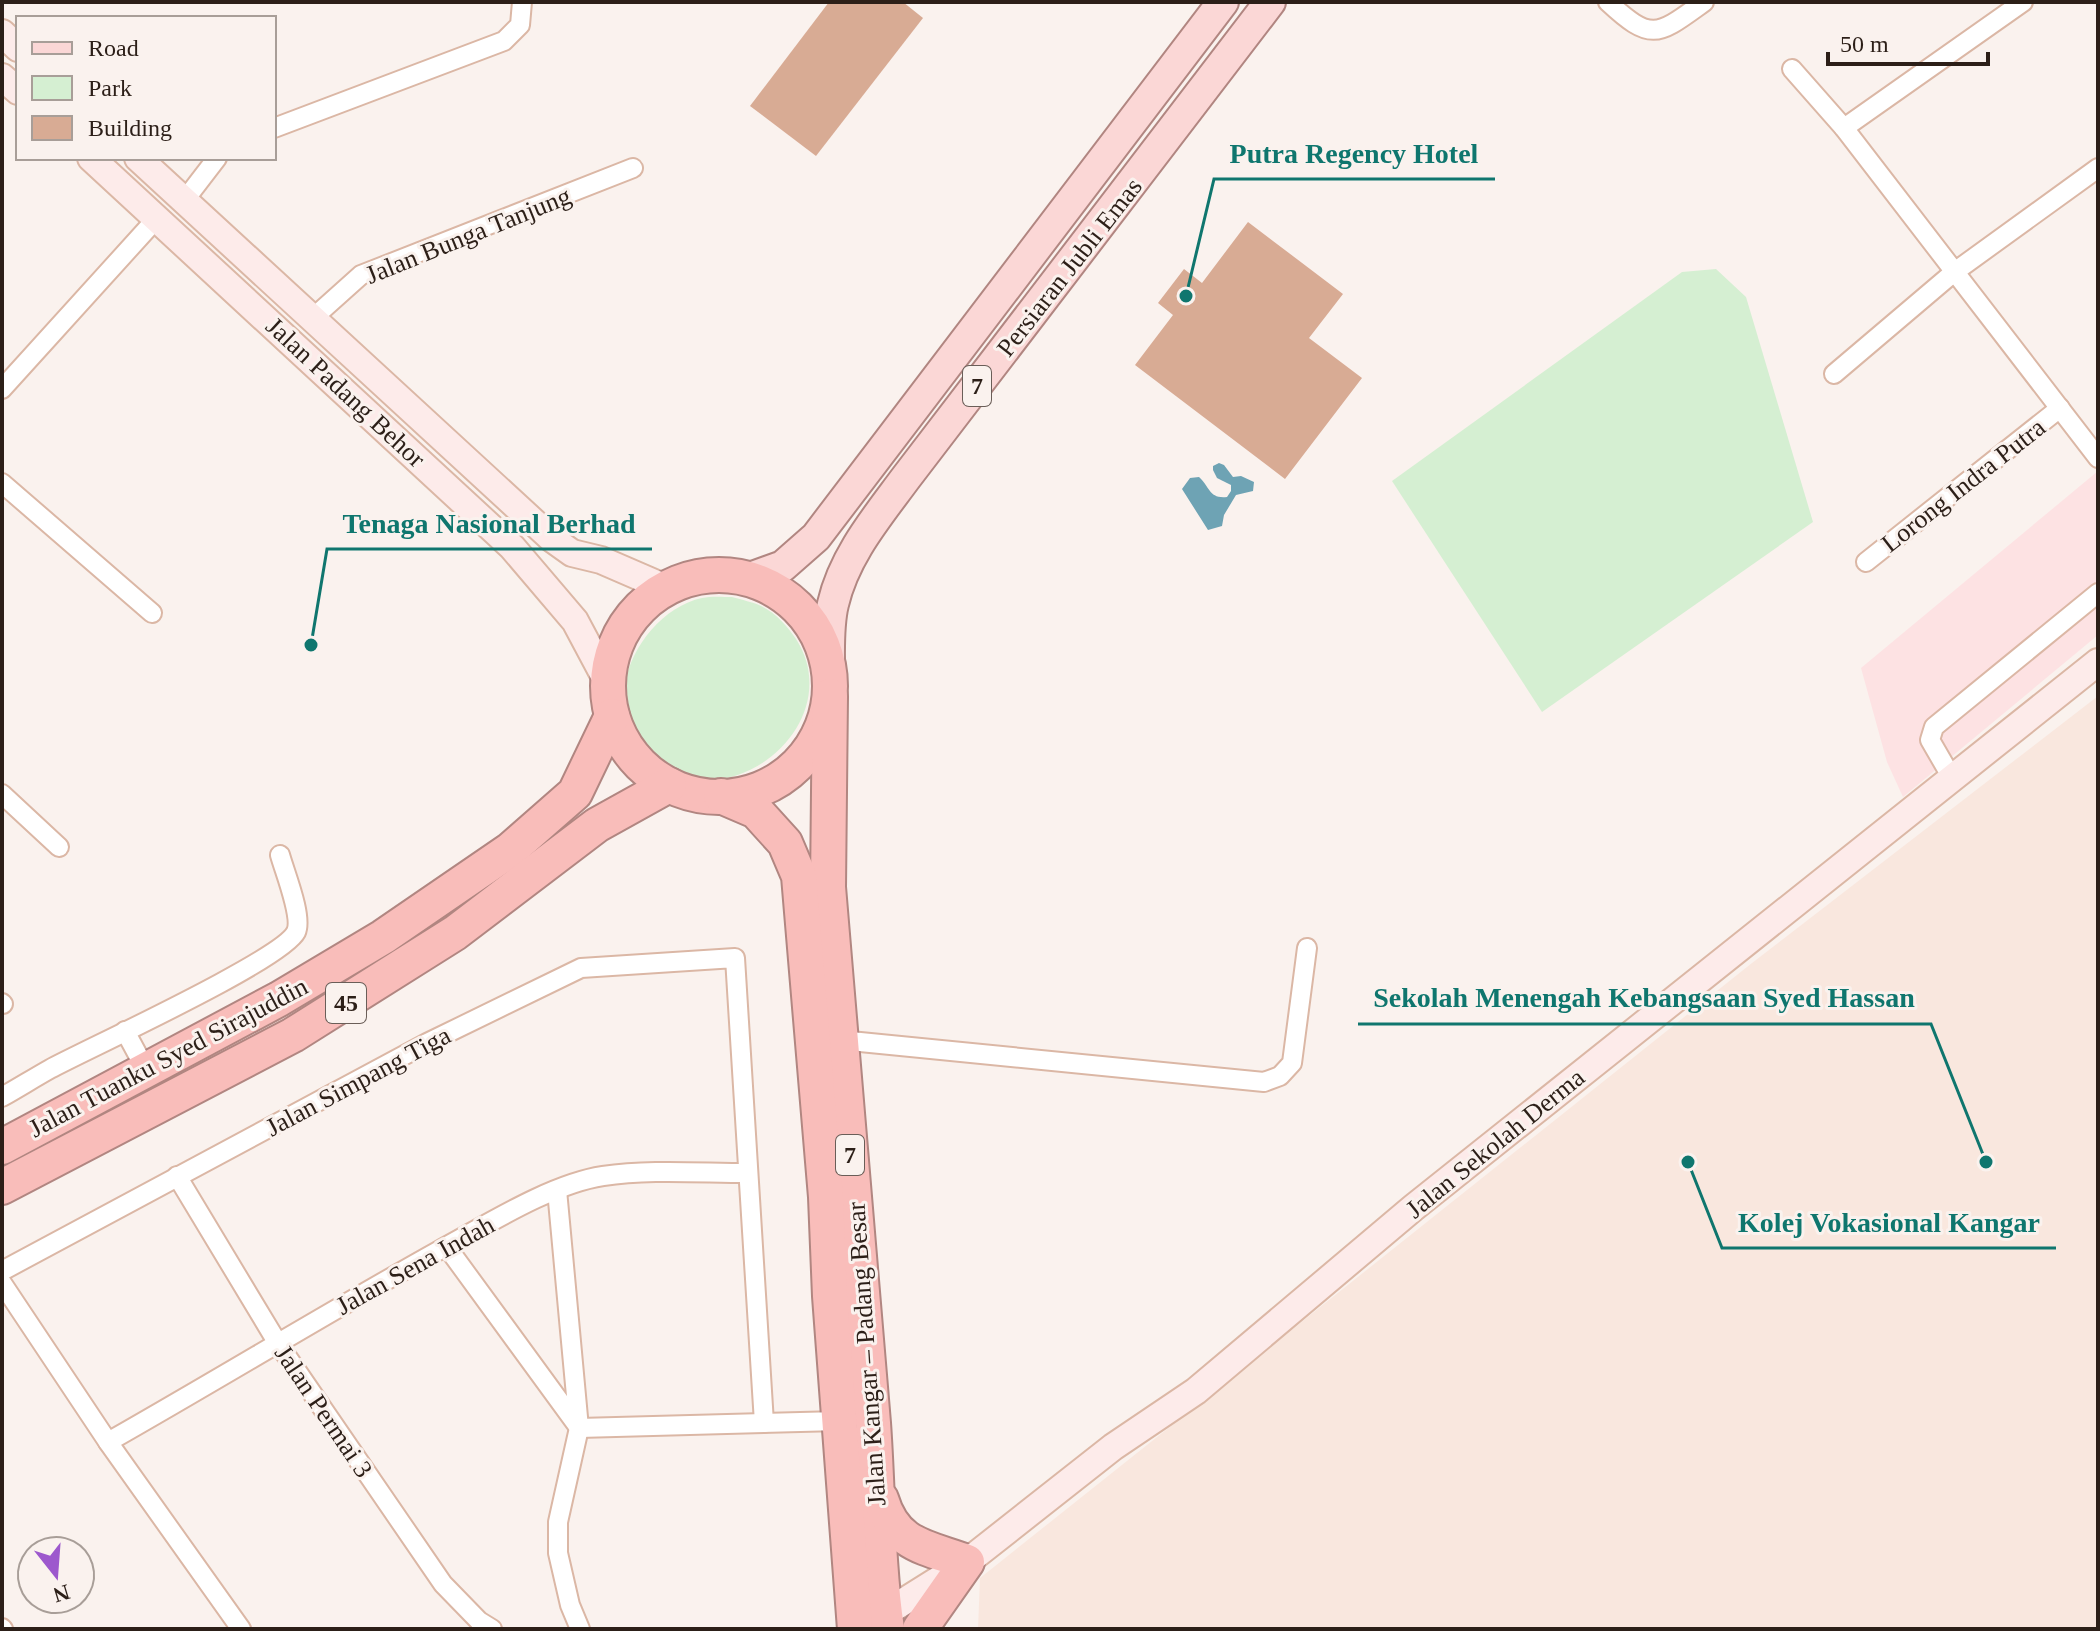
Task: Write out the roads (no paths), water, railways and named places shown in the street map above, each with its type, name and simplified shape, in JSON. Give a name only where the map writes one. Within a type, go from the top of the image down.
[{"type":"highway","name":"7","points":[[731,576],[767,586],[801,611],[823,646],[830,681],[824,724],[810,750],[790,771],[766,787],[738,796],[703,796],[669,785],[649,773],[620,737],[610,699],[610,663],[625,628],[637,612],[668,589],[698,578],[731,576]]},
{"type":"highway","name":"Jalan Kangar – Padang Besar","points":[[830,681],[828,887],[878,1491],[880,1568],[875,1625]]},
{"type":"highway","name":"Jalan Tuanku Syed Sirajuddin","points":[[2,1147],[279,999],[383,937],[510,850],[575,793],[610,699]]},
{"type":"highway","name":"Jalan Tuanku Syed Sirajuddin","points":[[2,1187],[293,1035],[455,933],[597,825],[669,785]]},
{"type":"highway","name":"Jalan Kangar – Padang Besar","points":[[721,796],[756,811],[785,843],[799,876],[826,1197],[849,1562],[873,1607],[875,1625]]},
{"type":"highway","points":[[878,1491],[887,1521],[905,1539],[967,1562],[920,1629]]},
{"type":"main road","name":"Persiaran Jubli Emas","points":[[747,579],[783,566],[816,537],[1221,2]]},
{"type":"main road","name":"Persiaran Jubli Emas","points":[[830,681],[832,605],[843,570],[855,549],[914,467],[1270,2]]},
{"type":"main road","points":[[1144,105],[1176,128]]},
{"type":"street","points":[[276,127],[504,41],[520,25],[522,2]]},
{"type":"street","points":[[1608,2],[1633,25],[1649,31],[1669,27],[1704,2]]},
{"type":"street","points":[[1844,128],[2023,2]]},
{"type":"street","points":[[1792,69],[1844,128],[2098,458]]},
{"type":"street","name":"Jalan Padang Behor","points":[[93,160],[512,547],[575,621],[610,699]]},
{"type":"street","name":"Jalan Padang Behor","points":[[140,160],[551,538],[572,553],[601,560],[668,589]]},
{"type":"street","points":[[184,201],[215,160]]},
{"type":"street","name":"Jalan Bunga Tanjung","points":[[313,318],[361,275],[633,168]]},
{"type":"street","points":[[1834,374],[1953,273],[2098,168]]},
{"type":"street","points":[[2,389],[157,218]]},
{"type":"street","name":"Lorong Indra Putra","points":[[1866,562],[2060,408]]},
{"type":"street","points":[[2,483],[152,613]]},
{"type":"street","points":[[1952,778],[1930,740],[1934,727],[2098,593]]},
{"type":"street","name":"Jalan Sekolah Derma","points":[[875,1625],[967,1562],[1113,1447],[1196,1391],[1413,1208],[2098,662]]},
{"type":"street","points":[[2,794],[59,847]]},
{"type":"street","points":[[2,1097],[49,1069],[287,945],[297,930],[296,911],[280,855]]},
{"type":"street","points":[[840,1040],[1264,1082],[1280,1076],[1292,1063],[1307,948]]},
{"type":"street","name":"Jalan Simpang Tiga","points":[[2,1271],[427,1043],[581,968],[735,958],[748,1173]]},
{"type":"street","points":[[125,1031],[146,1070]]},
{"type":"street","name":"Jalan Sena Indah","points":[[108,1442],[277,1342],[511,1212],[557,1190],[601,1176],[656,1172],[748,1173]]},
{"type":"street","points":[[748,1173],[764,1423]]},
{"type":"street","name":"Jalan Permai 3","points":[[177,1176],[277,1342],[443,1584],[479,1621],[492,1629]]},
{"type":"street","points":[[557,1190],[579,1428],[558,1522],[558,1553],[570,1605],[580,1629]]},
{"type":"street","points":[[447,1247],[579,1428]]},
{"type":"street","points":[[2,1283],[108,1442],[241,1629]]},
{"type":"street","points":[[579,1428],[839,1421]]},
{"type":"water","points":[[1219,463],[1233,477],[1241,476],[1254,482],[1253,491],[1236,495],[1224,515],[1222,526],[1208,530],[1182,489],[1190,478],[1199,477],[1213,494],[1227,497],[1231,485],[1217,478],[1213,470],[1213,466]]},
{"type":"place","name":"Putra Regency Hotel","points":[[1186,296]]},
{"type":"place","name":"Tenaga Nasional Berhad","points":[[311,645]]},
{"type":"place","name":"Kolej Vokasional Kangar","points":[[1688,1162]]},
{"type":"place","name":"Sekolah Menengah Kebangsaan Syed Hassan","points":[[1986,1162]]}]
